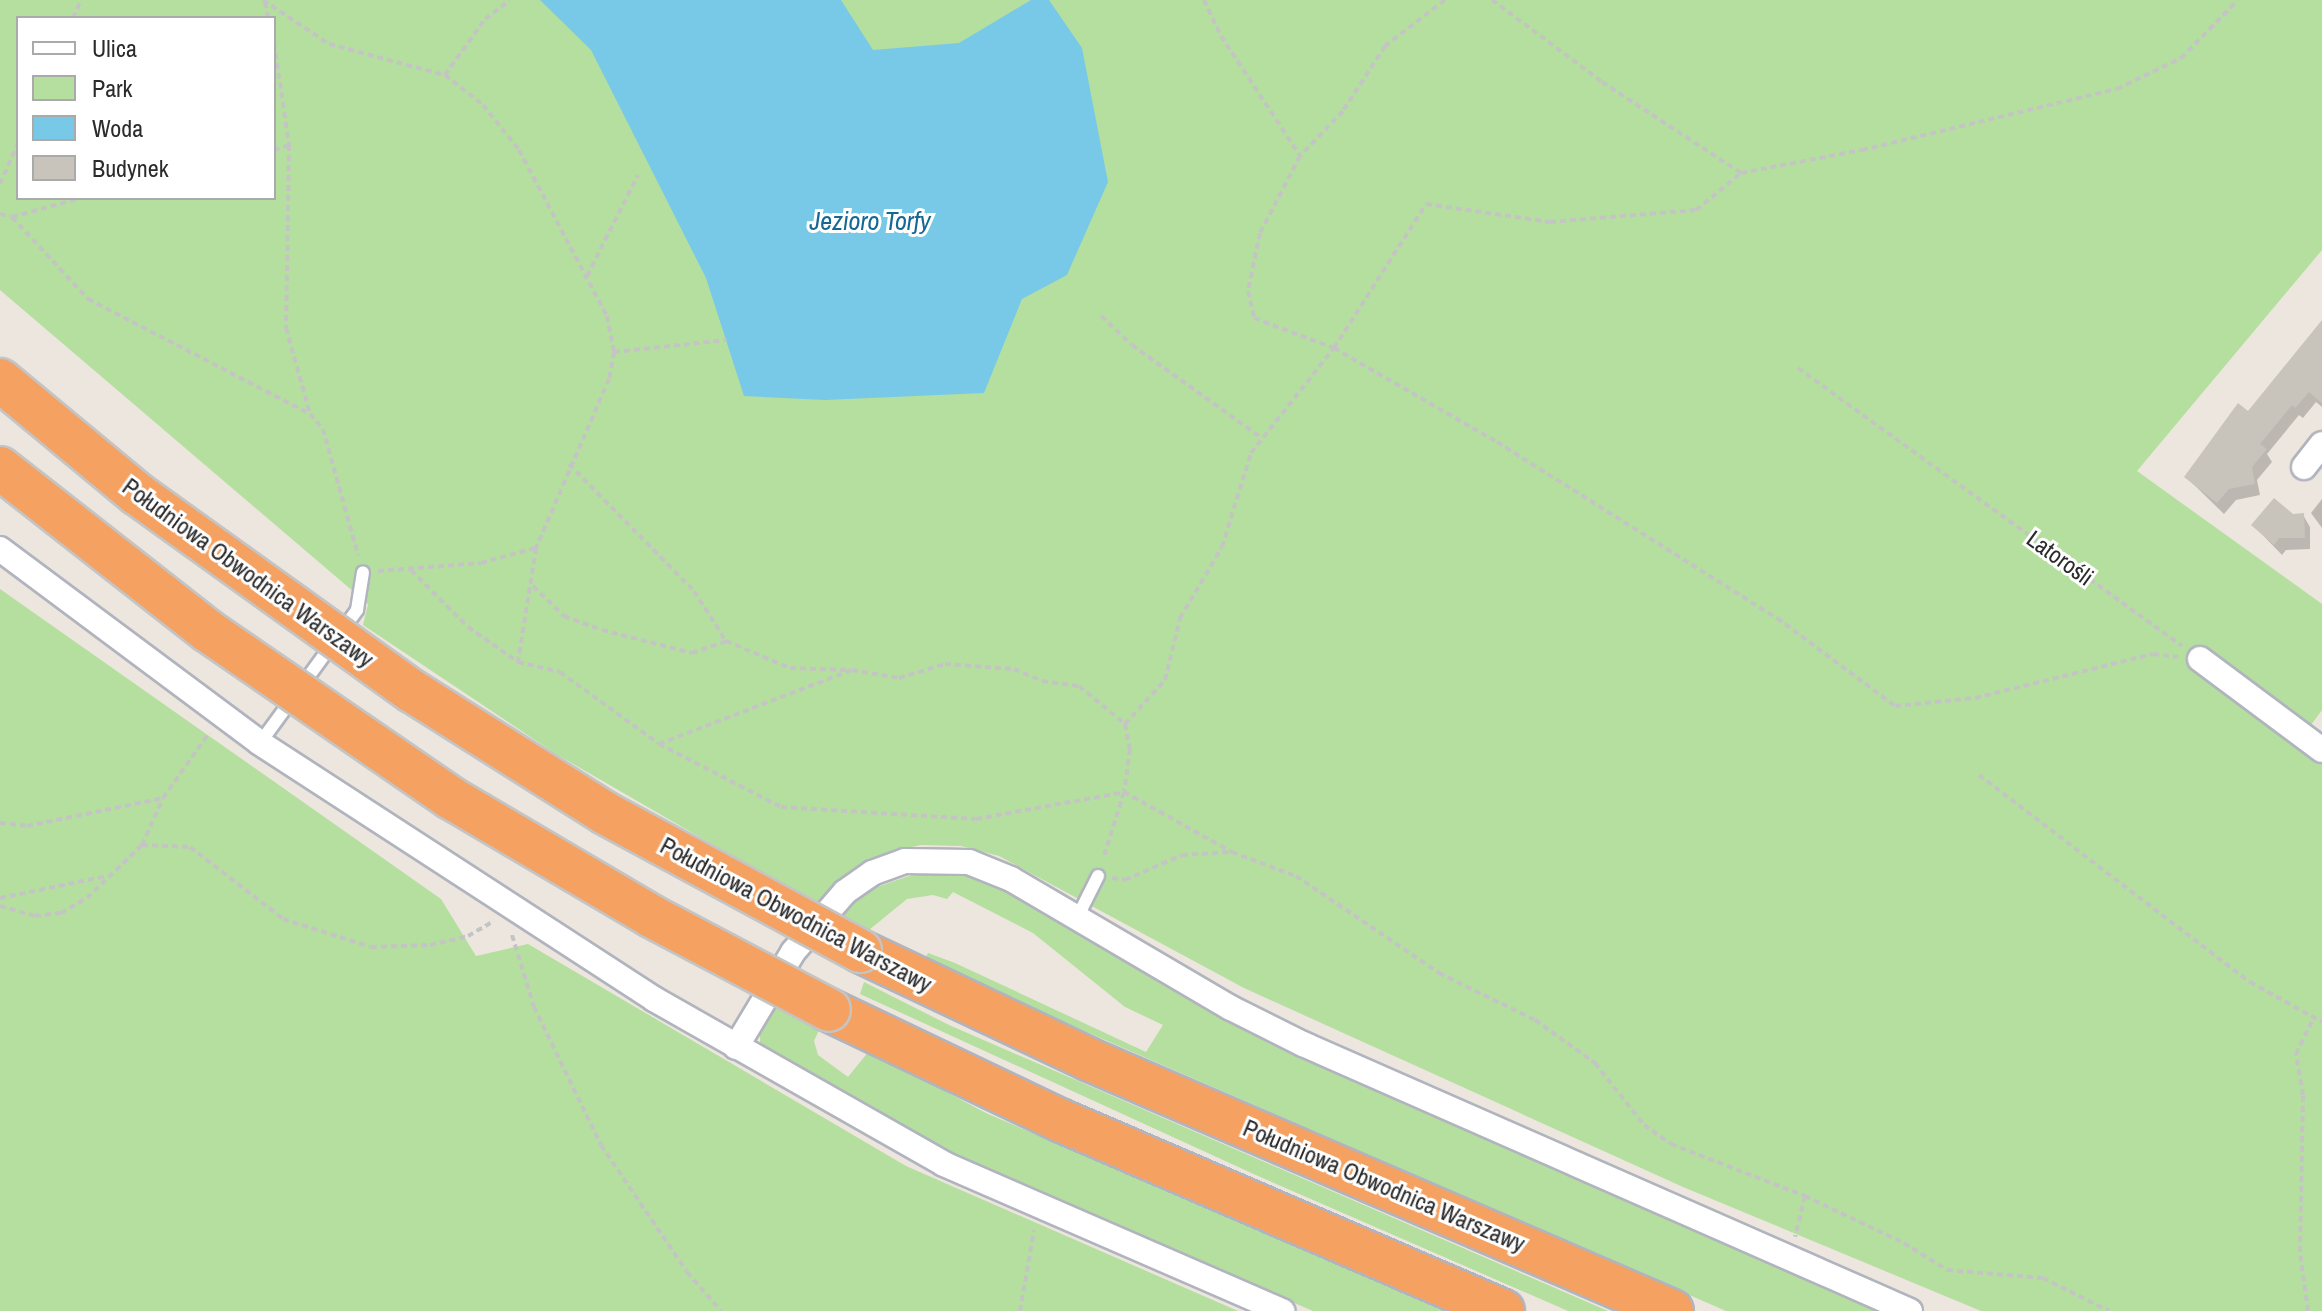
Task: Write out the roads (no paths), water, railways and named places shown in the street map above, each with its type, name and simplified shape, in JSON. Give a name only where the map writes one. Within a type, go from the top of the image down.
[{"type":"highway","name":"Południowa Obwodnica Warszawy","points":[[0,380],[215,552],[433,705],[640,833],[860,951],[1088,1059],[1672,1311]]},
{"type":"highway","points":[[0,468],[208,631],[451,798],[651,916],[829,1010],[1062,1121],[1503,1311]]},
{"type":"street","points":[[2304,467],[2322,444]]},
{"type":"street","points":[[0,549],[260,743],[511,911],[736,1047],[889,1137],[1038,1208],[1282,1311]]},
{"type":"street","points":[[2200,659],[2322,750]]},
{"type":"street","points":[[736,1047],[816,921],[845,892],[888,866],[922,858],[969,862],[1077,918],[1231,1008],[1303,1044],[1910,1311]]},
{"type":"lane","points":[[260,743],[357,610],[363,572]]},
{"type":"lane","points":[[1077,918],[1098,876]]},
{"type":"water","name":"Jezioro Torfy","points":[[540,0],[841,0],[873,50],[959,43],[1031,0],[1049,0],[1082,48],[1108,182],[1067,275],[1022,299],[984,393],[825,400],[744,396],[706,278],[591,50]]}]
